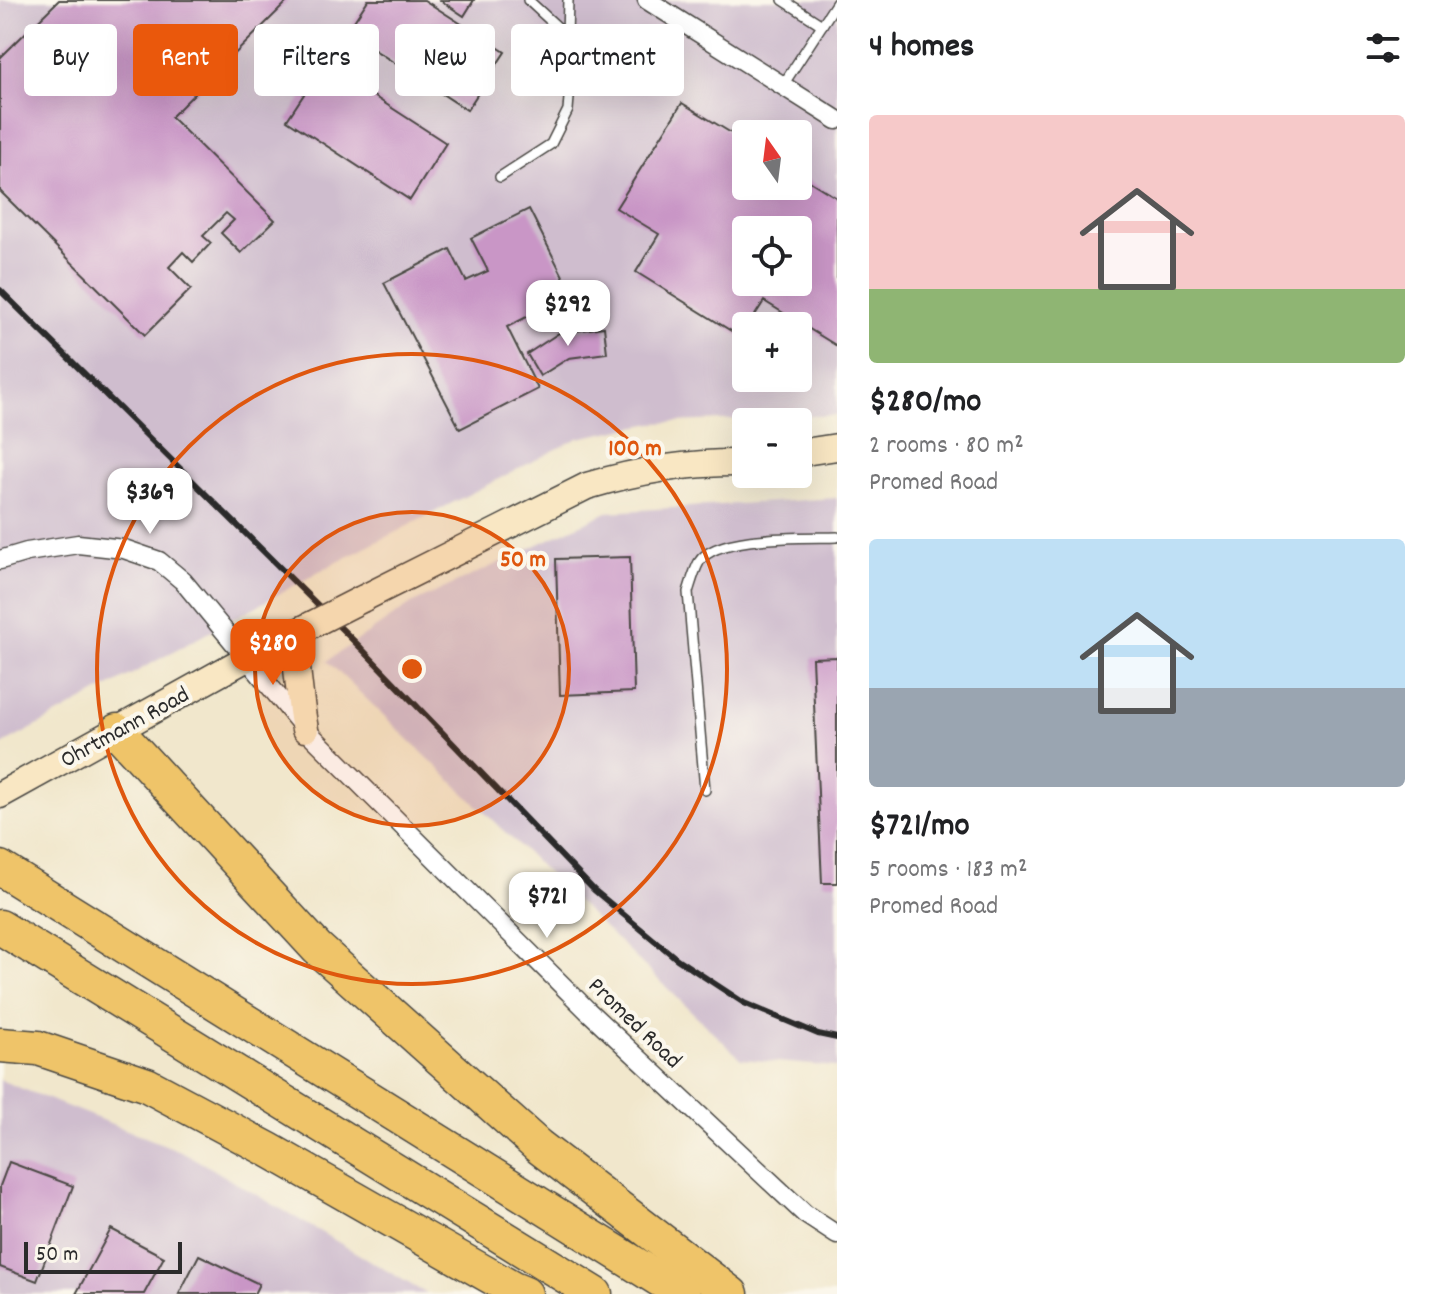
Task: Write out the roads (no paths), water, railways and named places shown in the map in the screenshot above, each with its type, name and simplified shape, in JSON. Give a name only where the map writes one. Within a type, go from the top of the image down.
[{"type":"highway","points":[[117,731],[317,948],[538,1146],[731,1294]]},
{"type":"highway","points":[[0,868],[683,1294]]},
{"type":"highway","points":[[0,927],[595,1294]]},
{"type":"highway","points":[[0,1045],[38,1048],[147,1085],[525,1294]]},
{"type":"main road","points":[[812,451],[837,447]]},
{"type":"main road","name":"Ohrtmann Road","points":[[8,790],[247,658],[587,486],[665,467],[732,463]]},
{"type":"main road","points":[[812,464],[837,464]]},
{"type":"main road","points":[[303,629],[296,654],[305,729]]},
{"type":"street","points":[[647,0],[783,85],[835,113]]},
{"type":"street","name":"Promed Road","points":[[0,560],[27,552],[78,544],[124,549],[159,561],[183,581],[305,729],[588,1011],[805,1214],[837,1235]]},
{"type":"lane","points":[[528,0],[554,24]]},
{"type":"lane","points":[[567,24],[568,0]]},
{"type":"lane","points":[[783,0],[822,25]]},
{"type":"lane","points":[[783,85],[837,2]]},
{"type":"lane","points":[[500,177],[551,144],[568,110],[569,96]]},
{"type":"lane","points":[[705,790],[688,592],[699,561],[712,550],[734,542],[837,537]]},
{"type":"railway","points":[[0,290],[361,648],[594,890],[677,959],[744,1003],[818,1034],[837,1038]]}]
